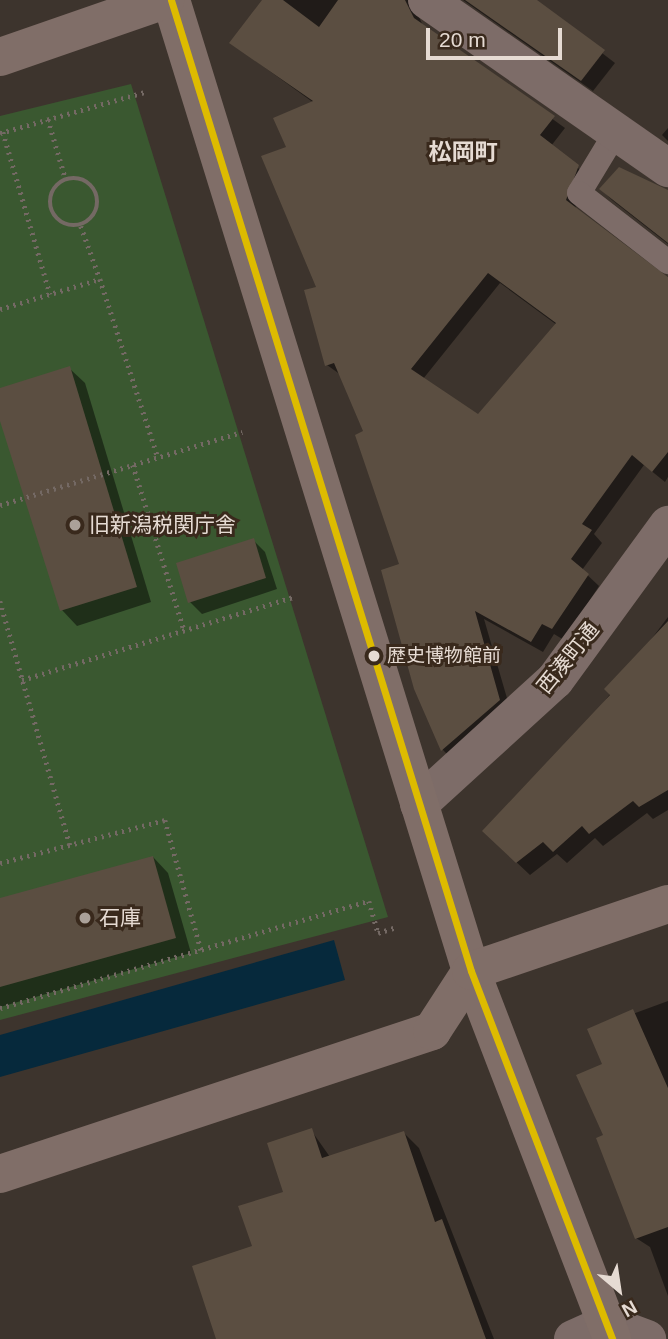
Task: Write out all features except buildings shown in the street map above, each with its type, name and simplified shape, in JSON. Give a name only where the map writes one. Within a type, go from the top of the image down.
[{"type":"street","points":[[0,57],[165,0]]},
{"type":"street","points":[[171,0],[471,971],[597,1334],[647,1339]]},
{"type":"street","points":[[427,0],[668,168]]},
{"type":"street","name":"西湊町通","points":[[419,804],[555,680],[668,525]]},
{"type":"street","points":[[0,1174],[432,1031],[471,971],[668,904]]},
{"type":"lane","points":[[617,132],[579,193],[668,262]]},
{"type":"path","points":[[50,294],[2,133],[145,92]]},
{"type":"path","points":[[48,120],[66,180]]},
{"type":"path","points":[[83,179],[98,197],[91,220],[80,226],[54,218],[49,205],[52,191],[66,180],[83,179]]},
{"type":"path","points":[[80,226],[158,458]]},
{"type":"path","points":[[0,309],[100,279]]},
{"type":"path","points":[[0,505],[242,432]]},
{"type":"path","points":[[133,465],[184,630]]},
{"type":"path","points":[[22,680],[294,597]]},
{"type":"path","points":[[0,601],[69,845]]},
{"type":"path","points":[[0,863],[165,820],[201,950]]},
{"type":"path","points":[[0,1008],[369,901],[378,933],[397,927]]},
{"type":"green space","points":[[131,84],[388,917],[0,1020],[0,116]]},
{"type":"water","points":[[334,940],[345,980],[0,1077],[0,1035]]},
{"type":"transit line","points":[[171,0],[471,971],[612,1339]]},
{"type":"place","name":"旧新潟税関庁舎","points":[[75,525]]},
{"type":"place","name":"歴史博物館前","points":[[374,656]]},
{"type":"place","name":"石庫","points":[[85,918]]},
{"type":"district","name":"松岡町","points":[[463,152]]}]
